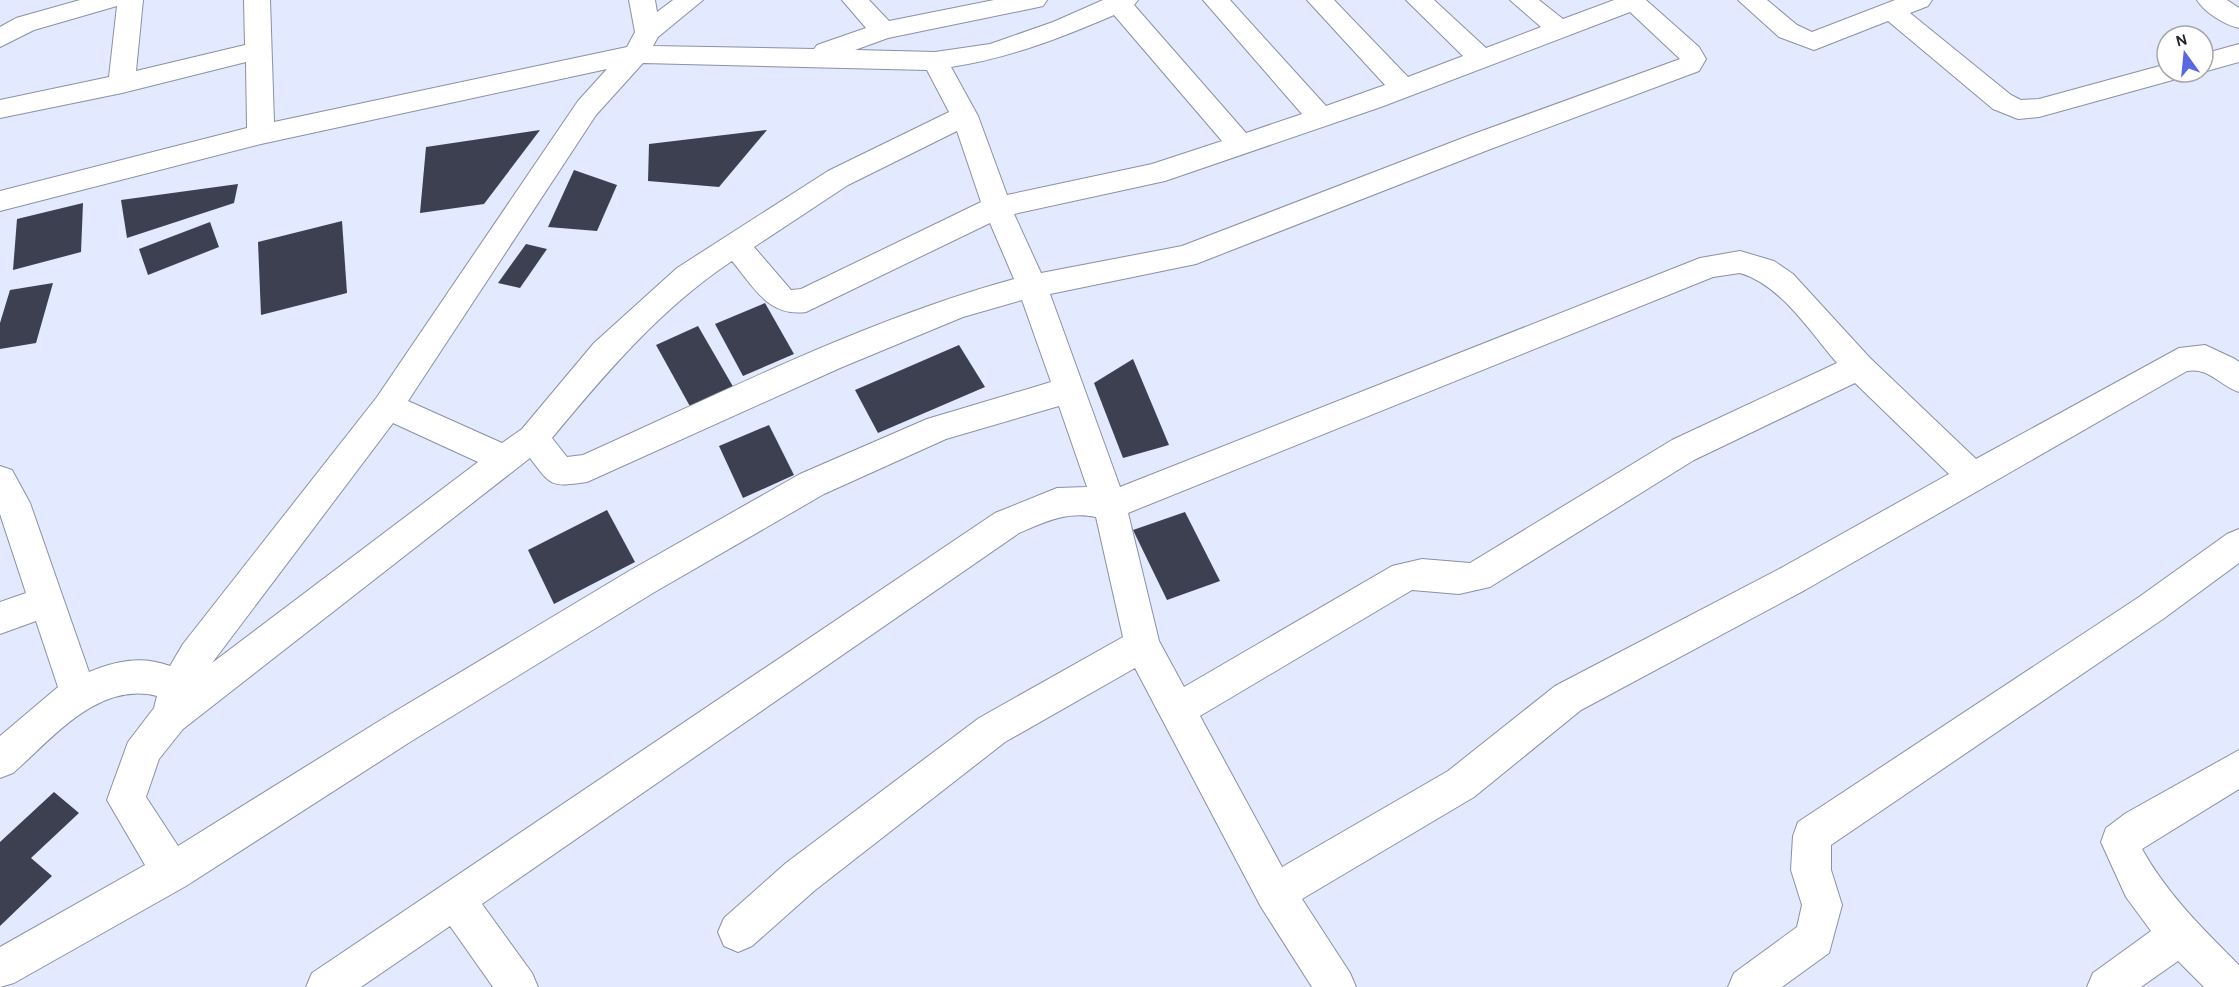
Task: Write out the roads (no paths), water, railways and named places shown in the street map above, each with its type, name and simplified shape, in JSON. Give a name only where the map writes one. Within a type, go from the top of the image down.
[{"type":"street","points":[[0,38],[25,24],[110,0]]},
{"type":"street","points":[[122,84],[130,0]]},
{"type":"street","points":[[257,0],[261,134]]},
{"type":"street","points":[[642,0],[642,43]]},
{"type":"street","points":[[172,872],[126,800],[138,759],[174,701],[196,656],[388,406],[587,108],[642,43],[690,0]]},
{"type":"street","points":[[855,0],[883,32]]},
{"type":"street","points":[[807,58],[883,32],[1034,0]]},
{"type":"street","points":[[1216,0],[1320,117]]},
{"type":"street","points":[[1320,0],[1403,88]]},
{"type":"street","points":[[1419,0],[1482,59]]},
{"type":"street","points":[[1523,0],[1561,30]]},
{"type":"street","points":[[1751,0],[1792,35],[1803,40],[1814,41],[1919,0]]},
{"type":"street","points":[[2210,0],[2239,20]]},
{"type":"street","points":[[0,201],[261,134],[642,43],[807,58],[935,61],[993,52],[1062,28],[1121,1],[1241,145]]},
{"type":"street","points":[[533,438],[560,472],[587,468],[829,359],[956,307],[1032,286],[1186,256],[1478,143],[1690,65],[1693,59],[1690,53],[1632,1],[1561,30],[1403,88],[1155,174],[997,207],[806,300],[792,302],[780,298],[734,243]]},
{"type":"street","points":[[1892,11],[2002,102],[2018,110],[2039,108],[2155,76]]},
{"type":"street","points":[[0,109],[122,84],[260,50]]},
{"type":"street","points":[[2215,60],[2239,53]]},
{"type":"street","points":[[935,61],[965,116],[997,207],[1032,286],[1110,507],[1142,645],[1275,893],[1336,987]]},
{"type":"street","points":[[174,701],[533,438],[605,352],[687,276],[734,243],[838,178],[965,116]]},
{"type":"street","points":[[326,987],[1007,523],[1059,501],[1084,499],[1110,507],[1710,266],[1740,262],[1764,269],[1783,282],[1859,367],[1973,477]]},
{"type":"street","points":[[1275,893],[1461,784],[1515,745],[1543,717],[1568,698],[1793,579],[2179,360],[2197,355],[2214,360],[2239,379]]},
{"type":"street","points":[[1177,710],[1404,578],[1420,574],[1460,580],[1478,576],[1683,450],[1859,367]]},
{"type":"street","points":[[0,969],[172,872],[387,735],[640,582],[812,484],[938,428],[1068,390]]},
{"type":"street","points":[[388,406],[505,459]]},
{"type":"street","points":[[0,480],[13,503],[78,693]]},
{"type":"street","points":[[1748,987],[1815,939],[1822,905],[1811,870],[1812,836],[1844,812],[2151,608],[2239,544]]},
{"type":"street","points":[[0,618],[45,602]]},
{"type":"street","points":[[738,932],[800,876],[992,730],[1142,645]]},
{"type":"street","points":[[0,760],[78,693],[108,681],[136,675],[156,676],[174,701]]},
{"type":"street","points":[[2232,987],[2181,934],[2146,893],[2125,858],[2120,842],[2140,827],[2239,768]]},
{"type":"street","points":[[455,900],[518,987]]},
{"type":"street","points":[[2107,987],[2181,934]]}]
